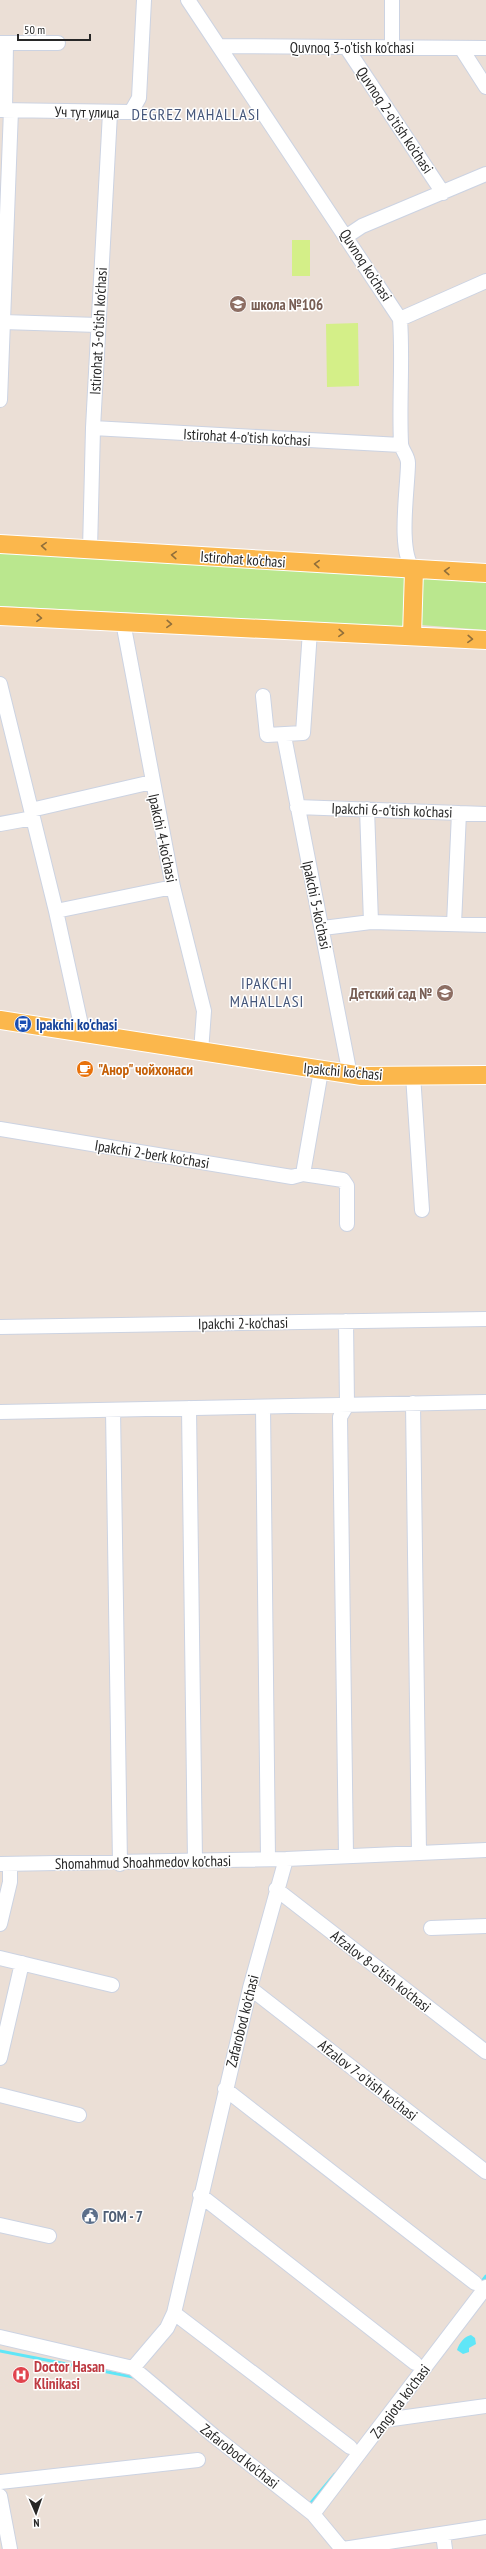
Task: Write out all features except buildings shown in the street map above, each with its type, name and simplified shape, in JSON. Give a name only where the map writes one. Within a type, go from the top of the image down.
[{"type":"main road","name":"Istirohat ko'chasi","points":[[0,544],[414,570],[486,573]]},
{"type":"main road","points":[[412,636],[414,570]]},
{"type":"main road","points":[[0,616],[486,640]]},
{"type":"main road","name":"Ipakchi ko'chasi","points":[[0,1020],[350,1075],[486,1075]]},
{"type":"street","name":"Уч тут улица","points":[[5,110],[110,113],[131,112],[137,106],[139,98],[144,0]]},
{"type":"street","name":"Quvnoq ko'chasi","points":[[188,0],[347,236],[400,318],[402,348],[401,445],[408,461],[407,556],[414,570]]},
{"type":"street","points":[[392,0],[392,47]]},
{"type":"street","points":[[0,400],[5,110],[3,43],[58,43]]},
{"type":"street","name":"Quvnoq 3-o'tish ko'chasi","points":[[219,46],[486,48]]},
{"type":"street","name":"Quvnoq 2-o'tish ko'chasi","points":[[346,47],[443,193]]},
{"type":"street","points":[[461,48],[486,87]]},
{"type":"street","name":"Istirohat 3-o'tish ko'chasi","points":[[90,550],[93,428],[110,113]]},
{"type":"street","points":[[347,236],[362,226],[486,174]]},
{"type":"street","points":[[400,318],[486,281]]},
{"type":"street","points":[[2,319],[98,325]]},
{"type":"street","name":"Istirohat 4-o'tish ko'chasi","points":[[93,428],[401,445]]},
{"type":"street","name":"Ipakchi 4-ko'chasi","points":[[123,622],[173,887],[204,1011],[201,1052]]},
{"type":"street","points":[[263,696],[267,735],[284,736],[303,733],[310,631]]},
{"type":"street","points":[[0,684],[56,911],[83,1034]]},
{"type":"street","name":"Ipakchi 5-ko'chasi","points":[[284,736],[350,1075]]},
{"type":"street","points":[[0,824],[152,782]]},
{"type":"street","name":"Ipakchi 6-o'tish ko'chasi","points":[[297,807],[486,814]]},
{"type":"street","points":[[367,809],[371,922]]},
{"type":"street","points":[[454,924],[459,813]]},
{"type":"street","points":[[56,911],[173,887]]},
{"type":"street","points":[[322,928],[371,922],[486,925]]},
{"type":"street","points":[[303,1174],[321,1071]]},
{"type":"street","points":[[413,1075],[422,1210]]},
{"type":"street","name":"Ipakchi 2-berk ko'chasi","points":[[0,1129],[292,1177],[303,1174],[346,1182],[347,1224]]},
{"type":"street","name":"Ipakchi 2-ko'chasi","points":[[0,1327],[486,1319]]},
{"type":"street","points":[[346,1321],[347,1405],[340,1417],[346,1856]]},
{"type":"street","points":[[0,1412],[486,1402]]},
{"type":"street","points":[[413,1403],[419,1853]]},
{"type":"street","points":[[263,1407],[268,1859]]},
{"type":"street","points":[[189,1408],[195,1861]]},
{"type":"street","points":[[113,1410],[120,1864]]},
{"type":"street","points":[[286,1859],[486,1850]]},
{"type":"street","name":"Shomahmud Shoahmedov ko'chasi","points":[[5,1864],[120,1864],[286,1859]]},
{"type":"street","name":"Zafarobod ko'chasi","points":[[134,2368],[167,2328],[174,2313],[225,2088],[276,1889],[286,1859]]},
{"type":"street","points":[[0,1924],[10,1882],[5,1864]]},
{"type":"street","name":"Afzalov 8-o'tish ko'chasi","points":[[276,1889],[486,2052]]},
{"type":"street","points":[[431,1928],[486,1926]]},
{"type":"street","points":[[0,1958],[112,1985]]},
{"type":"street","points":[[0,2058],[22,1963]]},
{"type":"street","name":"Afzalov 7-o'tish ko'chasi","points":[[250,1988],[486,2172]]},
{"type":"street","points":[[225,2088],[481,2285]]},
{"type":"street","points":[[0,2095],[79,2114]]},
{"type":"street","points":[[200,2195],[415,2363]]},
{"type":"street","points":[[0,2225],[49,2236]]},
{"type":"street","name":"Zangiota ko'chasi","points":[[313,2514],[385,2420],[481,2285]]},
{"type":"street","points":[[174,2313],[350,2447]]},
{"type":"street","name":"Zafarobod ko'chasi","points":[[0,2337],[134,2368],[214,2436],[313,2514],[342,2549]]},
{"type":"street","points":[[385,2420],[486,2406]]},
{"type":"street","points":[[0,2482],[198,2460]]},
{"type":"street","points":[[0,2496],[10,2549]]},
{"type":"street","points":[[342,2549],[486,2527]]},
{"type":"street","points":[[443,2534],[445,2549]]},
{"type":"green space","points":[[292,240],[310,240],[310,276],[292,276]]},
{"type":"green space","points":[[358,323],[359,386],[327,387],[326,324]]},
{"type":"green space","points":[[0,550],[405,576],[404,627],[0,606]]},
{"type":"green space","points":[[421,578],[486,579],[486,630],[421,625]]},
{"type":"water","points":[[471,2335],[475,2338],[476,2344],[469,2348],[469,2352],[463,2354],[457,2350],[458,2347],[464,2338]]},
{"type":"waterway","points":[[480,2284],[486,2276]]},
{"type":"waterway","points":[[0,2351],[133,2377]]},
{"type":"waterway","points":[[309,2505],[335,2474]]},
{"type":"place","name":"школа №106","points":[[238,304]]},
{"type":"place","name":"Детский сад №","points":[[445,993]]},
{"type":"place","name":"Ipakchi ko'chasi","points":[[23,1024]]},
{"type":"place","name":"\"Анор\" чойхонаси","points":[[85,1069]]},
{"type":"place","name":"ГОМ - 7","points":[[90,2216]]},
{"type":"place","name":"Doctor Hasan Klinikasi","points":[[21,2375]]},
{"type":"district","name":"DEGREZ MAHALLASI","points":[[196,114]]},
{"type":"district","name":"IPAKCHI MAHALLASI","points":[[267,992]]}]
